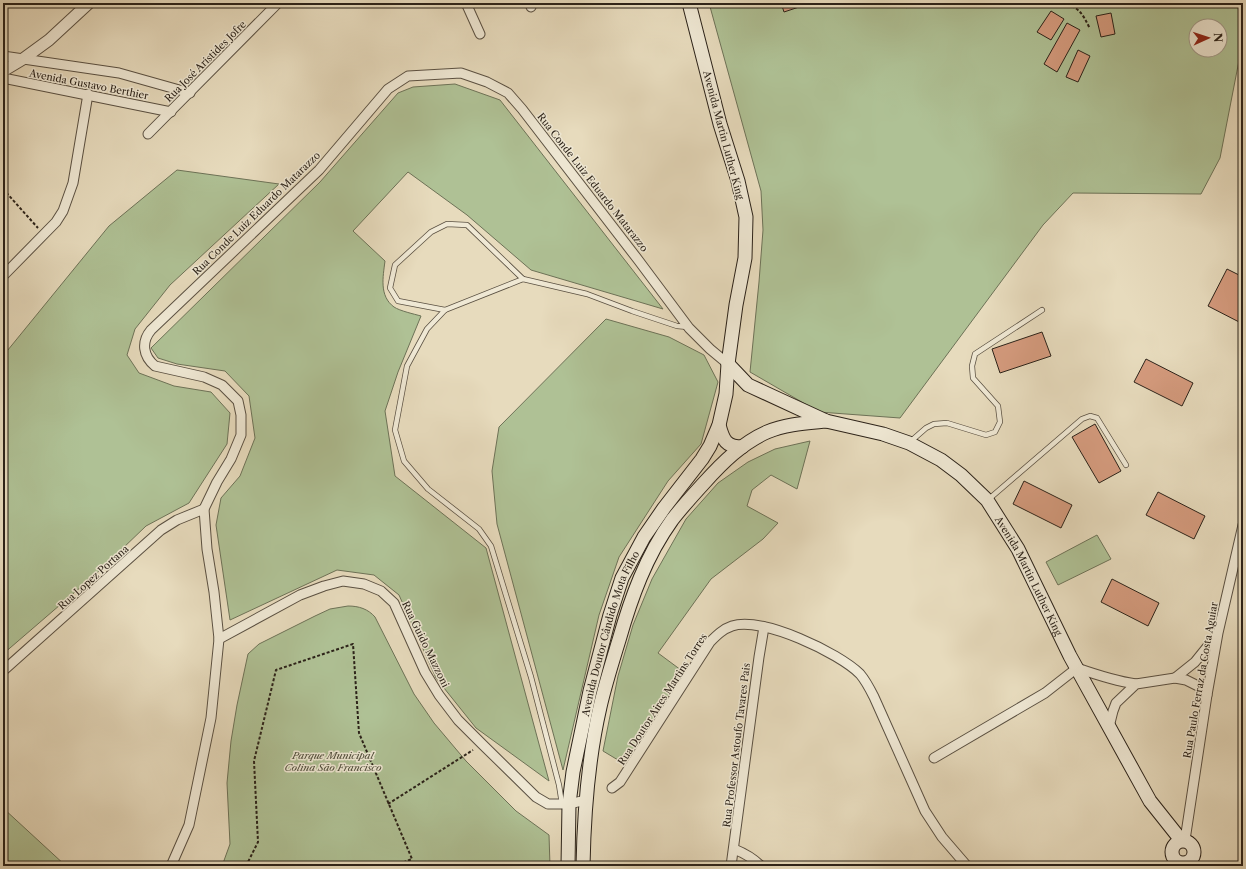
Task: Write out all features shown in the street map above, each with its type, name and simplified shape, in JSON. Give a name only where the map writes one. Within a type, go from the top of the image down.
[{"type":"main road","name":"Avenida Martin Luther King","points":[[689,3],[720,124],[738,181],[746,217],[746,258],[736,306],[728,364],[726,394],[719,426]]},
{"type":"main road","name":"Avenida Martin Luther King","points":[[728,364],[748,385],[826,421],[883,434],[909,443],[941,460],[961,475],[987,500],[1018,549],[1077,668],[1150,802],[1180,842]]},
{"type":"main road","points":[[726,394],[739,386],[748,385]]},
{"type":"main road","points":[[782,427],[788,415],[786,402]]},
{"type":"main road","name":"Avenida Martin Luther King","points":[[742,447],[754,438],[782,427],[826,421]]},
{"type":"main road","name":"Avenida Doutor Cândido Mota Filho","points":[[568,866],[565,804],[574,772],[590,691],[610,615],[622,578],[644,537],[664,508],[702,459],[719,426]]},
{"type":"main road","points":[[719,426],[722,437],[727,444],[733,447],[742,447]]},
{"type":"main road","name":"Avenida Doutor Cândido Mota Filho","points":[[584,866],[586,800],[600,708],[611,664],[635,590],[659,542],[672,520],[712,475],[742,447]]},
{"type":"main road","points":[[1186,863],[1195,850],[1193,846],[1180,842],[1172,851],[1173,856],[1186,863],[1202,866]]},
{"type":"street","points":[[3,71],[23,59],[49,40],[89,3]]},
{"type":"street","name":"Rua José Aristides Jofre","points":[[148,134],[278,3]]},
{"type":"street","points":[[466,3],[480,34]]},
{"type":"street","name":"Avenida Gustavo Berthier","points":[[3,56],[119,73],[190,92]]},
{"type":"street","name":"Rua Conde Luiz Eduardo Matarazzo","points":[[171,866],[189,825],[211,718],[219,639],[214,592],[207,549],[204,509],[217,482],[231,459],[241,435],[241,415],[238,401],[222,385],[204,377],[155,366],[145,353],[144,341],[146,336],[319,170],[388,89],[408,76],[461,73],[487,82],[508,93],[634,254],[689,328],[728,364]]},
{"type":"street","name":"Avenida Gustavo Berthier","points":[[3,78],[171,112]]},
{"type":"street","points":[[3,276],[56,222],[68,200],[73,183],[88,94]]},
{"type":"street","name":"Rua Lopez Portana","points":[[3,671],[161,530],[177,520],[204,509]]},
{"type":"street","name":"Rua Paulo Ferraz da Costa Aguiar","points":[[1180,842],[1218,633],[1243,525]]},
{"type":"street","name":"Rua Guido Mazzoni","points":[[219,639],[300,595],[324,586],[343,581],[364,584],[381,591],[394,603],[425,672],[439,695],[458,720],[536,797],[548,804],[565,804],[586,800]]},
{"type":"street","name":"Rua Doutor Aires Martins Torres","points":[[612,788],[620,782],[710,642],[721,631],[733,625],[764,627],[784,632],[811,643],[844,662],[859,674],[868,684],[925,811],[942,837],[967,866]]},
{"type":"street","name":"Rua Professor Astoufo Tavares Pais","points":[[731,866],[764,627]]},
{"type":"street","points":[[1175,678],[1196,662],[1218,633]]},
{"type":"street","points":[[934,758],[1045,693],[1077,668],[1119,682],[1136,684],[1175,678],[1186,680],[1195,683],[1202,688],[1207,695]]},
{"type":"street","points":[[1109,727],[1116,704],[1136,684]]},
{"type":"street","points":[[734,849],[748,855],[761,866]]},
{"type":"lane","points":[[445,310],[398,301],[390,288],[395,265],[431,232],[447,224],[467,225],[523,279],[587,294],[632,311],[677,326],[689,328]]},
{"type":"lane","points":[[523,279],[445,310],[427,329],[407,366],[395,430],[404,461],[428,490],[479,529],[491,546],[531,677],[565,804]]},
{"type":"lane","points":[[909,443],[926,428],[934,424],[947,422],[986,435],[995,432],[1000,422],[998,406],[973,378],[972,366],[975,354],[1042,310]]},
{"type":"lane","points":[[987,500],[1082,419],[1090,416],[1098,418],[1126,465]]},
{"type":"path","points":[[1058,3],[1059,5],[1067,4],[1078,10],[1090,29]]},
{"type":"path","points":[[3,189],[44,235]]},
{"type":"path","points":[[246,866],[258,842],[254,761],[276,670],[353,644],[359,733],[412,859],[394,866]]},
{"type":"path","points":[[388,804],[482,744]]},
{"type":"green space","points":[[709,3],[1243,3],[1243,40],[1220,158],[1201,194],[1073,193],[1043,225],[900,418],[819,412],[750,372],[763,230],[761,191]]},
{"type":"green space","points":[[455,84],[500,100],[663,309],[531,270],[467,215],[408,172],[353,231],[385,261],[383,286],[389,303],[400,310],[421,316],[398,372],[385,411],[395,476],[486,548],[549,781],[476,728],[436,678],[399,595],[374,575],[337,570],[230,620],[216,525],[221,498],[240,476],[255,438],[249,396],[225,371],[177,364],[158,358],[151,348],[320,182],[398,93],[413,87]]},
{"type":"green space","points":[[177,170],[279,184],[170,285],[135,329],[127,355],[139,373],[174,386],[211,392],[230,413],[227,444],[189,503],[146,526],[96,574],[3,654],[3,356],[109,226]]},
{"type":"green space","points":[[606,319],[669,337],[704,355],[718,382],[701,444],[668,481],[619,557],[599,615],[563,770],[497,524],[492,471],[499,427]]},
{"type":"green space","points":[[810,441],[797,489],[771,475],[752,490],[747,506],[778,523],[763,539],[711,579],[658,653],[685,673],[623,763],[603,751],[618,676],[633,625],[652,579],[686,519],[718,483],[748,462],[775,449]]},
{"type":"green space","points":[[1097,535],[1111,559],[1058,585],[1046,562]]},
{"type":"green space","name":"Parque Municipal Colina São Francisco","points":[[348,606],[363,608],[375,617],[414,694],[434,723],[466,761],[516,811],[549,835],[550,866],[222,866],[230,844],[227,783],[231,741],[248,654],[259,644],[315,616],[330,609]]},
{"type":"green space","points":[[3,808],[66,866],[3,866]]},
{"type":"building","points":[[781,3],[811,3],[784,12]]},
{"type":"building","points":[[902,3],[912,3],[906,8]]},
{"type":"building","points":[[1051,11],[1064,19],[1051,40],[1037,32]]},
{"type":"building","points":[[1111,13],[1115,34],[1101,37],[1096,16]]},
{"type":"building","points":[[1067,23],[1080,30],[1057,72],[1044,64]]},
{"type":"building","points":[[1078,50],[1090,56],[1078,82],[1066,77]]},
{"type":"building","points":[[1227,269],[1243,277],[1243,324],[1208,306]]},
{"type":"building","points":[[1042,332],[1051,356],[1000,373],[992,349]]},
{"type":"building","points":[[1146,359],[1193,383],[1182,406],[1134,382]]},
{"type":"building","points":[[1095,424],[1121,471],[1099,483],[1072,437]]},
{"type":"building","points":[[1024,481],[1072,505],[1061,528],[1013,504]]},
{"type":"building","points":[[1158,492],[1205,516],[1194,539],[1146,515]]},
{"type":"building","points":[[1112,579],[1159,603],[1148,626],[1101,602]]}]
